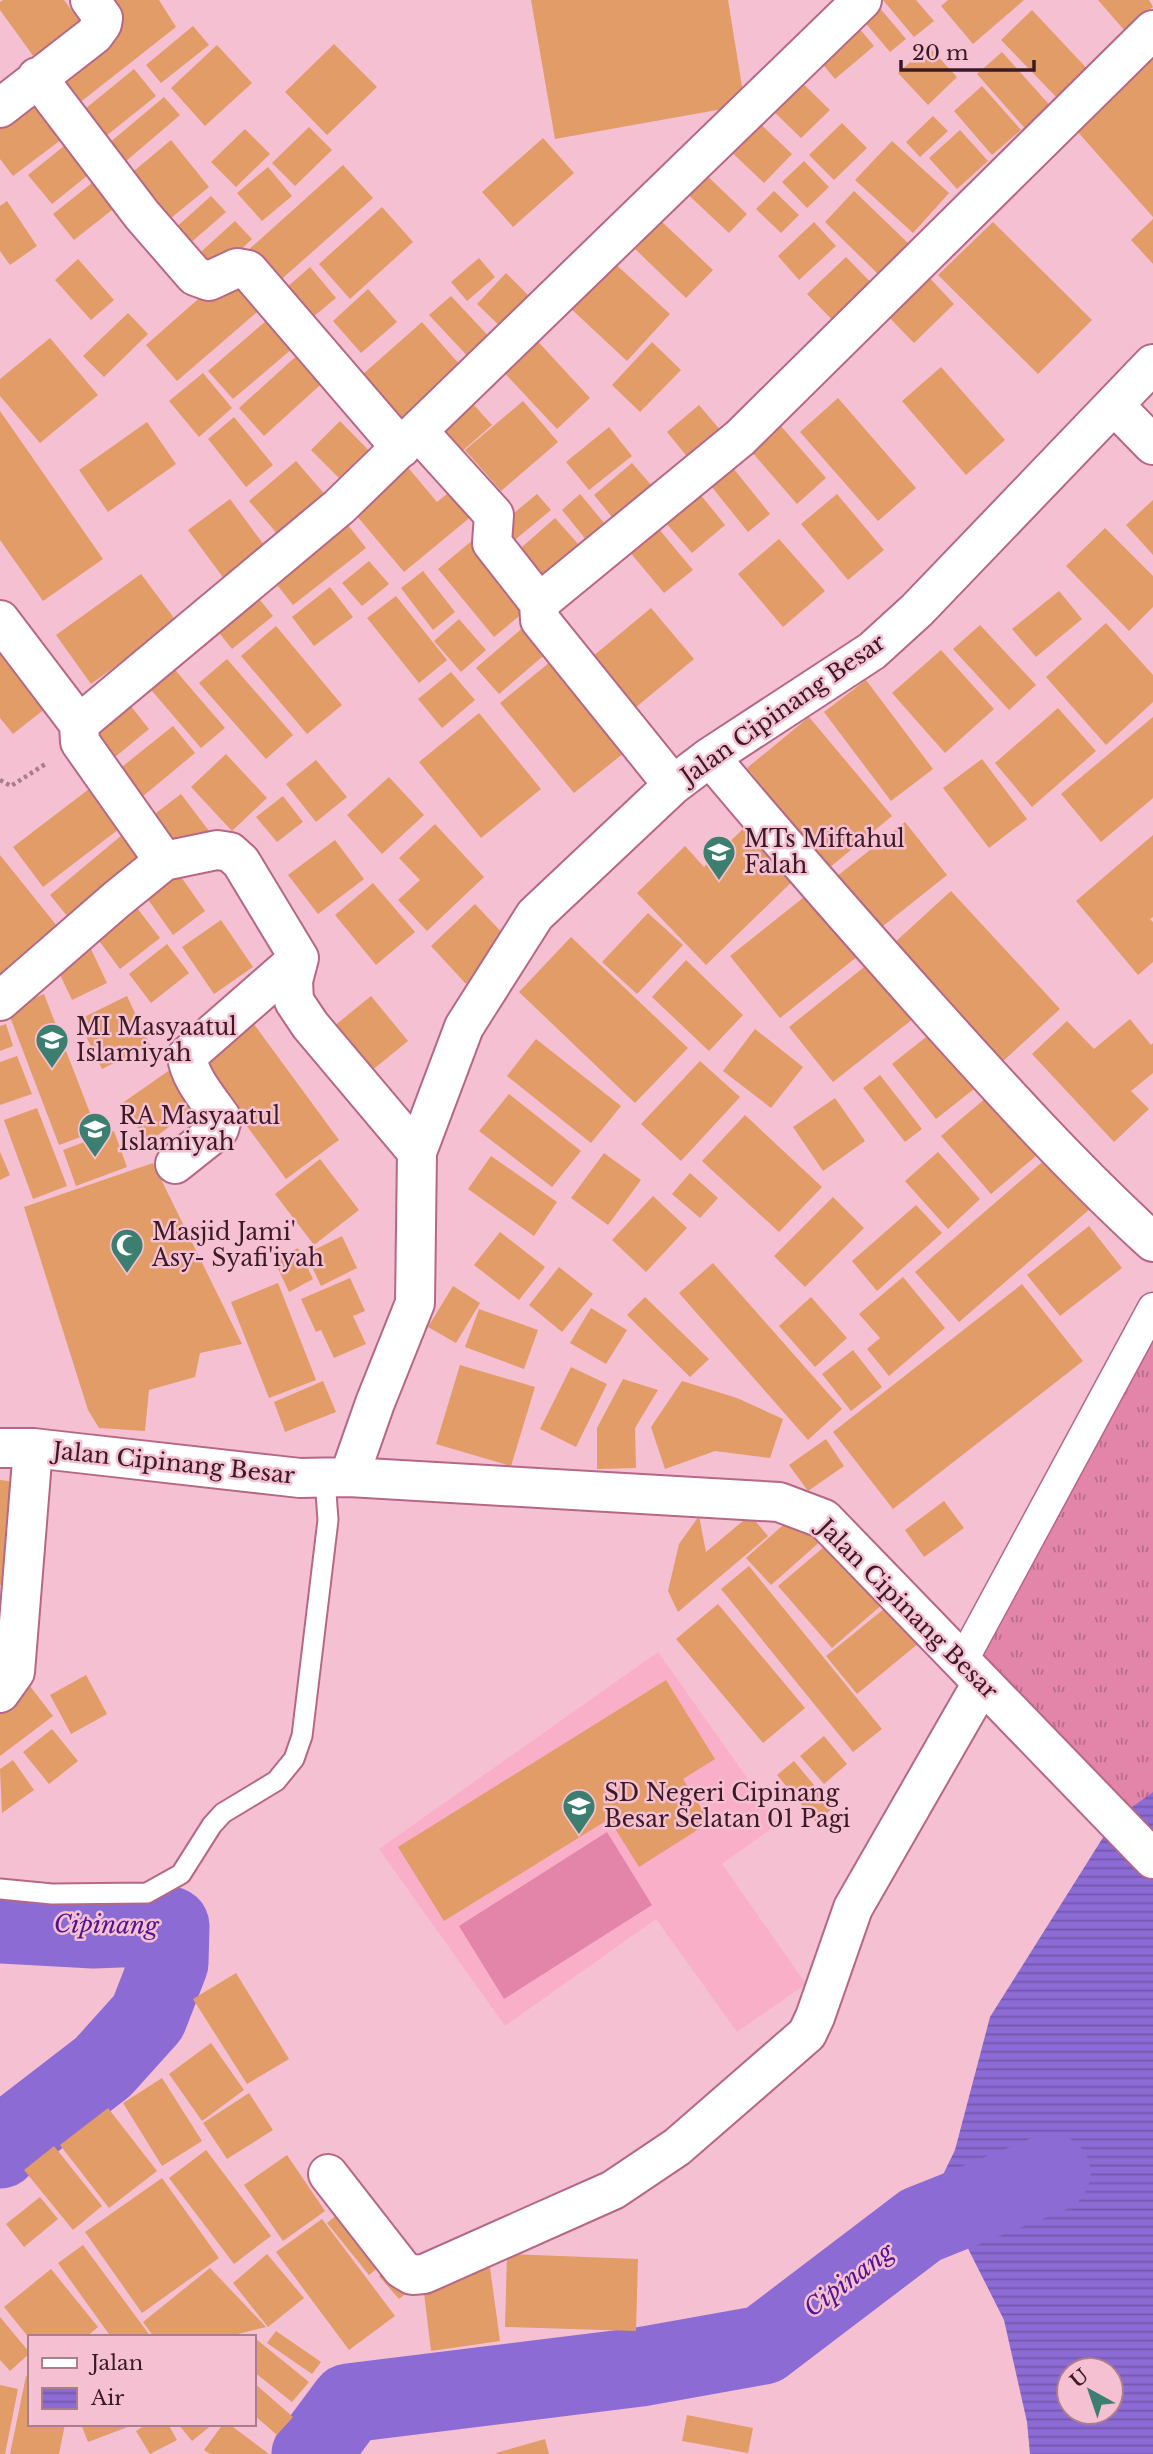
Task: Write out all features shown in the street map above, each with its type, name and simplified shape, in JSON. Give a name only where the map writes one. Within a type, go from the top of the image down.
[{"type":"street","points":[[0,107],[94,35],[103,18],[90,0]]},
{"type":"street","points":[[79,733],[339,507],[862,0]]},
{"type":"street","points":[[539,603],[740,438],[1153,30]]},
{"type":"street","points":[[37,78],[142,215],[195,276],[209,281],[237,268],[248,270],[409,440],[494,515],[492,543],[539,603],[540,620],[673,785]]},
{"type":"street","name":"Jalan Cipinang Besar","points":[[337,1478],[375,1403],[415,1303],[417,1152],[464,1027],[535,915],[673,785],[710,757],[872,651],[917,610],[1153,364]]},
{"type":"street","points":[[1114,405],[1153,445]]},
{"type":"street","points":[[0,620],[164,861]]},
{"type":"street","points":[[710,757],[794,857],[999,1086],[1112,1205],[1153,1242]]},
{"type":"street","points":[[0,1001],[164,861],[217,850],[230,852],[241,862],[299,958],[293,981],[294,1000],[310,1025],[417,1152]]},
{"type":"street","points":[[175,1164],[219,1129],[222,1119],[192,1073],[187,1056],[299,958]]},
{"type":"street","points":[[328,2174],[402,2269],[412,2275],[424,2274],[613,2190],[677,2147],[807,2034],[853,1908],[1153,1308]]},
{"type":"street","points":[[0,1693],[15,1672],[17,1448]]},
{"type":"street","name":"Jalan Cipinang Besar","points":[[17,1448],[337,1478],[779,1502],[824,1519],[1153,1859]]},
{"type":"lane","points":[[0,1889],[52,1894],[147,1893],[181,1874],[212,1825],[223,1813],[276,1781],[294,1759],[302,1736],[328,1520],[337,1478]]},
{"type":"path","points":[[0,780],[11,786],[79,733]]},
{"type":"shaded area","name":"SD Negeri Cipinang Besar Selatan 01 Pagi","points":[[658,1652],[779,1823],[722,1864],[806,1984],[737,2032],[656,1919],[505,2026],[379,1849]]},
{"type":"green space","points":[[1153,1308],[1153,1859],[963,1660]]},
{"type":"green space","points":[[607,1832],[652,1905],[504,1999],[459,1926]]},
{"type":"water","points":[[1153,1792],[1153,2454],[1030,2454],[1027,2422],[1004,2320],[937,2187],[955,2150],[990,2017],[1114,1820]]},
{"type":"building","points":[[64,0],[89,34],[42,68],[0,10],[0,2]]},
{"type":"building","points":[[106,0],[159,0],[176,27],[69,111],[45,80]]},
{"type":"building","points":[[531,0],[728,0],[745,105],[555,139]]},
{"type":"building","points":[[873,0],[906,39],[890,52],[857,13]]},
{"type":"building","points":[[883,0],[916,0],[934,21],[914,37]]},
{"type":"building","points":[[948,0],[1024,0],[973,44],[941,6]]},
{"type":"building","points":[[1098,0],[1149,0],[1153,7],[1125,31]]},
{"type":"building","points":[[1032,10],[1093,75],[1063,104],[1001,40]]},
{"type":"building","points":[[853,21],[874,46],[835,79],[814,54]]},
{"type":"building","points":[[193,26],[209,45],[161,83],[146,65]]},
{"type":"building","points":[[1153,42],[1153,217],[1069,122]]},
{"type":"building","points":[[334,44],[377,87],[327,135],[285,92]]},
{"type":"building","points":[[217,45],[252,83],[205,126],[171,88]]},
{"type":"building","points":[[928,46],[957,77],[928,105],[898,73]]},
{"type":"building","points":[[1002,52],[1054,110],[1029,133],[977,74]]},
{"type":"building","points":[[134,69],[156,96],[96,144],[74,118]]},
{"type":"building","points":[[793,74],[830,110],[801,138],[765,103]]},
{"type":"building","points":[[982,86],[1021,130],[992,155],[954,111]]},
{"type":"building","points":[[35,87],[70,133],[13,176],[0,159],[0,113]]},
{"type":"building","points":[[164,97],[180,115],[118,168],[102,149]]},
{"type":"building","points":[[750,114],[792,154],[764,183],[722,143]]},
{"type":"building","points":[[933,116],[948,131],[920,157],[906,142]]},
{"type":"building","points":[[842,123],[867,148],[834,180],[809,155]]},
{"type":"building","points":[[309,127],[332,150],[295,186],[272,163]]},
{"type":"building","points":[[245,129],[270,154],[236,187],[211,162]]},
{"type":"building","points":[[960,130],[988,161],[957,189],[929,158]]},
{"type":"building","points":[[543,138],[574,173],[513,227],[482,192]]},
{"type":"building","points":[[171,140],[209,187],[160,227],[122,181]]},
{"type":"building","points":[[892,141],[949,193],[913,233],[855,180]]},
{"type":"building","points":[[69,142],[93,171],[52,204],[28,175]]},
{"type":"building","points":[[804,161],[829,187],[807,208],[782,182]]},
{"type":"building","points":[[343,165],[373,198],[275,285],[245,253]]},
{"type":"building","points":[[268,167],[292,196],[262,221],[237,193]]},
{"type":"building","points":[[699,168],[747,214],[729,233],[681,188]]},
{"type":"building","points":[[97,179],[117,206],[74,240],[53,214]]},
{"type":"building","points":[[774,191],[799,215],[781,233],[756,209]]},
{"type":"building","points":[[854,191],[908,243],[878,274],[825,222]]},
{"type":"building","points":[[211,196],[226,212],[187,246],[172,231]]},
{"type":"building","points":[[7,201],[37,246],[10,265],[0,251],[0,206]]},
{"type":"building","points":[[382,207],[413,242],[350,299],[319,264]]},
{"type":"building","points":[[1153,219],[1153,264],[1131,240]]},
{"type":"building","points":[[235,221],[252,239],[210,279],[192,260]]},
{"type":"building","points":[[661,221],[713,270],[686,298],[635,249]]},
{"type":"building","points":[[814,222],[836,246],[799,280],[778,256]]},
{"type":"building","points":[[993,222],[1092,320],[1038,374],[938,275]]},
{"type":"building","points":[[846,257],[882,294],[843,331],[807,294]]},
{"type":"building","points":[[479,258],[495,277],[467,301],[451,282]]},
{"type":"building","points":[[78,259],[114,300],[91,320],[55,280]]},
{"type":"building","points":[[611,260],[670,314],[627,361],[568,306]]},
{"type":"building","points":[[310,267],[336,298],[302,326],[277,296]]},
{"type":"building","points":[[924,272],[954,304],[914,343],[883,311]]},
{"type":"building","points":[[506,273],[535,302],[506,332],[477,304]]},
{"type":"building","points":[[233,275],[263,307],[177,381],[146,345],[205,293]]},
{"type":"building","points":[[368,289],[397,322],[361,353],[333,321]]},
{"type":"building","points":[[451,296],[496,344],[474,363],[429,315]]},
{"type":"building","points":[[128,313],[148,334],[104,377],[83,356]]},
{"type":"building","points":[[274,314],[300,342],[233,399],[208,371]]},
{"type":"building","points":[[422,322],[468,374],[400,434],[354,382]]},
{"type":"building","points":[[531,334],[590,398],[557,429],[497,365]]},
{"type":"building","points":[[50,338],[98,395],[40,443],[0,396],[0,379]]},
{"type":"building","points":[[652,342],[681,370],[640,412],[612,385]]},
{"type":"building","points":[[304,349],[329,377],[264,436],[239,408]]},
{"type":"building","points":[[941,367],[1005,440],[966,475],[902,401]]},
{"type":"building","points":[[203,373],[232,408],[199,437],[169,401]]},
{"type":"building","points":[[464,394],[492,425],[460,453],[433,421]]},
{"type":"building","points":[[838,398],[916,488],[878,521],[800,432]]},
{"type":"building","points":[[523,401],[558,442],[501,491],[465,450]]},
{"type":"building","points":[[699,405],[727,438],[694,465],[667,432]]},
{"type":"building","points":[[0,411],[103,559],[43,601],[0,540]]},
{"type":"building","points":[[234,417],[273,465],[246,487],[208,439]]},
{"type":"building","points":[[773,417],[826,478],[797,504],[743,442]]},
{"type":"building","points":[[340,421],[379,461],[350,489],[311,450]]},
{"type":"building","points":[[147,422],[176,464],[108,512],[79,470]]},
{"type":"building","points":[[609,427],[632,456],[589,490],[566,462]]},
{"type":"building","points":[[725,458],[770,514],[748,532],[703,476]]},
{"type":"building","points":[[296,461],[327,497],[280,537],[249,501]]},
{"type":"building","points":[[632,463],[660,495],[621,528],[594,495]]},
{"type":"building","points":[[405,464],[437,502],[458,485],[479,510],[404,572],[351,509]]},
{"type":"building","points":[[537,494],[551,510],[511,543],[497,527]]},
{"type":"building","points":[[580,494],[615,536],[596,552],[562,510]]},
{"type":"building","points":[[700,494],[725,525],[692,553],[666,523]]},
{"type":"building","points":[[837,494],[884,550],[848,580],[801,524]]},
{"type":"building","points":[[230,499],[267,549],[225,580],[188,530]]},
{"type":"building","points":[[1153,500],[1153,555],[1126,525]]},
{"type":"building","points":[[340,515],[366,548],[293,605],[267,572]]},
{"type":"building","points":[[555,518],[588,555],[545,593],[513,555]]},
{"type":"building","points":[[658,528],[693,570],[664,593],[629,551]]},
{"type":"building","points":[[1105,528],[1153,576],[1153,607],[1129,631],[1066,566]]},
{"type":"building","points":[[480,534],[536,602],[494,637],[438,569]]},
{"type":"building","points":[[779,539],[825,591],[783,627],[738,574]]},
{"type":"building","points":[[369,561],[389,584],[362,606],[342,583]]},
{"type":"building","points":[[423,571],[455,612],[433,630],[401,588]]},
{"type":"building","points":[[141,574],[177,622],[91,684],[56,635]]},
{"type":"building","points":[[330,587],[353,617],[314,646],[292,617]]},
{"type":"building","points":[[250,588],[273,616],[232,649],[209,620]]},
{"type":"building","points":[[1059,591],[1082,619],[1036,657],[1012,629]]},
{"type":"building","points":[[396,596],[447,660],[419,683],[367,618]]},
{"type":"building","points":[[651,608],[694,659],[629,713],[586,662]]},
{"type":"building","points":[[459,619],[486,650],[461,672],[434,641]]},
{"type":"building","points":[[1106,623],[1153,675],[1153,702],[1106,745],[1046,677]]},
{"type":"building","points":[[527,624],[550,650],[499,694],[476,668]]},
{"type":"building","points":[[980,625],[1036,685],[1009,710],[953,649]]},
{"type":"building","points":[[276,626],[342,705],[307,734],[241,656]]},
{"type":"building","points":[[0,629],[56,700],[13,734],[0,718]]},
{"type":"building","points":[[941,650],[994,709],[945,753],[892,693]]},
{"type":"building","points":[[561,653],[635,744],[574,793],[500,703]]},
{"type":"building","points":[[164,657],[225,728],[201,748],[140,677]]},
{"type":"building","points":[[227,659],[293,735],[266,759],[199,683]]},
{"type":"building","points":[[451,672],[475,700],[442,728],[418,699]]},
{"type":"building","points":[[866,680],[933,769],[891,801],[824,712]]},
{"type":"building","points":[[130,705],[149,729],[109,762],[89,738]]},
{"type":"building","points":[[1058,708],[1096,751],[1032,807],[995,763]]},
{"type":"building","points":[[479,713],[541,789],[481,838],[419,762]]},
{"type":"building","points":[[809,717],[892,816],[829,868],[747,768]]},
{"type":"building","points":[[1153,717],[1153,798],[1101,842],[1061,794]]},
{"type":"building","points":[[173,726],[195,753],[136,802],[113,774]]},
{"type":"building","points":[[226,754],[267,798],[232,831],[191,787]]},
{"type":"building","points":[[982,759],[1027,819],[989,848],[943,788]]},
{"type":"building","points":[[316,760],[347,797],[316,822],[286,784]]},
{"type":"building","points":[[389,777],[424,815],[382,854],[347,815]]},
{"type":"building","points":[[89,789],[119,829],[43,887],[13,847]]},
{"type":"building","points":[[181,794],[209,831],[176,855],[148,819]]},
{"type":"building","points":[[283,796],[303,822],[277,842],[256,817]]},
{"type":"building","name":"MTs Miftahul Falah","points":[[752,820],[802,872],[706,965],[637,893],[685,846],[704,867]]},
{"type":"building","points":[[905,822],[947,875],[868,938],[826,885]]},
{"type":"building","points":[[435,824],[484,877],[427,931],[398,900],[420,880],[399,858]]},
{"type":"building","points":[[128,830],[150,857],[72,922],[50,895]]},
{"type":"building","points":[[1153,835],[1153,917],[1150,919],[1153,922],[1153,962],[1138,975],[1076,901]]},
{"type":"building","points":[[335,840],[364,879],[318,914],[288,875]]},
{"type":"building","points":[[0,855],[65,936],[0,988]]},
{"type":"building","points":[[172,864],[205,911],[173,935],[140,888]]},
{"type":"building","points":[[373,883],[415,932],[376,965],[335,915]]},
{"type":"building","points":[[813,890],[863,952],[780,1018],[730,956]]},
{"type":"building","points":[[951,891],[1060,1009],[1002,1062],[893,944]]},
{"type":"building","points":[[131,900],[160,938],[120,969],[91,930]]},
{"type":"building","points":[[475,904],[505,936],[466,984],[431,946]]},
{"type":"building","points":[[648,913],[683,945],[637,994],[602,962]]},
{"type":"building","points":[[221,920],[253,967],[214,994],[182,947]]},
{"type":"building","points":[[571,937],[688,1048],[635,1103],[519,992]]},
{"type":"building","points":[[167,944],[189,973],[151,1003],[129,974]]},
{"type":"building","points":[[90,947],[107,983],[72,1000],[55,964]]},
{"type":"building","points":[[878,956],[923,1011],[833,1082],[789,1027]]},
{"type":"building","points":[[686,960],[743,1015],[709,1051],[652,997]]},
{"type":"building","name":"MI Masyaatul Islamiyah","points":[[44,994],[97,1131],[59,1145],[7,1009]]},
{"type":"building","points":[[127,996],[150,1045],[102,1069],[78,1020]]},
{"type":"building","points":[[371,996],[408,1041],[370,1072],[333,1027]]},
{"type":"building","points":[[1130,1019],[1151,1045],[1153,1043],[1153,1073],[1131,1091],[1149,1109],[1114,1142],[1032,1054],[1067,1021],[1094,1049]]},
{"type":"building","points":[[253,1023],[339,1140],[286,1179],[200,1063]]},
{"type":"building","points":[[6,1024],[13,1046],[0,1051],[0,1026]]},
{"type":"building","points":[[940,1026],[984,1081],[936,1119],[892,1064]]},
{"type":"building","points":[[755,1029],[803,1067],[771,1108],[723,1071]]},
{"type":"building","points":[[536,1039],[621,1106],[591,1143],[507,1076]]},
{"type":"building","points":[[17,1056],[32,1094],[0,1105],[0,1062]]},
{"type":"building","points":[[700,1061],[740,1097],[681,1161],[641,1124]]},
{"type":"building","points":[[174,1067],[200,1105],[148,1142],[121,1104]]},
{"type":"building","points":[[880,1075],[922,1129],[905,1142],[863,1088]]},
{"type":"building","points":[[994,1091],[1043,1150],[991,1194],[941,1136]]},
{"type":"building","points":[[509,1094],[581,1151],[552,1187],[479,1131]]},
{"type":"building","points":[[835,1098],[865,1141],[823,1171],[793,1127]]},
{"type":"building","points":[[37,1108],[67,1186],[33,1199],[4,1120]]},
{"type":"building","points":[[745,1115],[822,1187],[779,1232],[702,1161]]},
{"type":"building","name":"RA Masyaatul Islamiyah","points":[[114,1131],[127,1167],[76,1186],[63,1150]]},
{"type":"building","points":[[1055,1151],[1098,1202],[959,1322],[915,1272]]},
{"type":"building","points":[[0,1152],[10,1175],[0,1180]]},
{"type":"building","points":[[938,1152],[980,1199],[948,1229],[905,1181]]},
{"type":"building","points":[[604,1153],[641,1180],[608,1225],[571,1198]]},
{"type":"building","points":[[491,1156],[557,1202],[534,1236],[468,1189]]},
{"type":"building","points":[[320,1159],[359,1210],[314,1245],[275,1194]]},
{"type":"building","name":"Masjid Jami' Asy- Syafi'iyah","points":[[153,1163],[242,1344],[200,1353],[195,1377],[149,1390],[145,1431],[99,1428],[88,1410],[24,1207]]},
{"type":"building","points":[[690,1173],[718,1198],[700,1218],[672,1194]]},
{"type":"building","points":[[653,1196],[687,1228],[646,1272],[612,1240]]},
{"type":"building","points":[[833,1197],[864,1228],[805,1287],[774,1256]]},
{"type":"building","points":[[916,1205],[942,1233],[877,1291],[852,1261]]},
{"type":"building","points":[[1089,1226],[1122,1268],[1060,1316],[1027,1275]]},
{"type":"building","points":[[500,1232],[545,1267],[519,1300],[474,1265]]},
{"type":"building","points":[[342,1236],[357,1268],[321,1286],[306,1254]]},
{"type":"building","points":[[298,1248],[313,1279],[289,1292],[274,1260]]},
{"type":"building","points":[[713,1263],[842,1409],[808,1440],[679,1293]]},
{"type":"building","points":[[559,1267],[593,1294],[562,1332],[529,1305]]},
{"type":"building","points":[[903,1277],[945,1328],[889,1376],[867,1349],[880,1338],[859,1314]]},
{"type":"building","points":[[350,1278],[365,1311],[353,1316],[366,1344],[334,1358],[321,1330],[316,1332],[301,1299]]},
{"type":"building","points":[[278,1283],[316,1380],[269,1398],[231,1302]]},
{"type":"building","points":[[1022,1284],[1083,1361],[893,1509],[833,1432]]},
{"type":"building","points":[[453,1286],[480,1303],[456,1343],[428,1327]]},
{"type":"building","points":[[645,1297],[709,1359],[690,1377],[627,1315]]},
{"type":"building","points":[[811,1297],[847,1338],[815,1367],[779,1326]]},
{"type":"building","points":[[591,1308],[627,1330],[606,1364],[570,1343]]},
{"type":"building","points":[[479,1309],[538,1330],[524,1369],[465,1347]]},
{"type":"building","points":[[853,1350],[882,1387],[851,1411],[822,1374]]},
{"type":"building","points":[[460,1365],[535,1387],[511,1466],[436,1444]]},
{"type":"building","points":[[571,1367],[607,1384],[576,1447],[540,1429]]},
{"type":"building","points":[[623,1379],[658,1390],[635,1428],[636,1468],[597,1469],[597,1428]]},
{"type":"building","points":[[323,1381],[336,1412],[285,1432],[274,1402]]},
{"type":"building","points":[[682,1381],[737,1398],[783,1419],[770,1458],[715,1451],[665,1469],[651,1427]]},
{"type":"building","points":[[826,1439],[844,1466],[808,1491],[789,1465]]},
{"type":"building","points":[[0,1480],[25,1483],[15,1587],[0,1585]]},
{"type":"building","points":[[944,1501],[964,1528],[924,1557],[905,1530]]},
{"type":"building","points":[[799,1511],[823,1539],[771,1585],[746,1558]]},
{"type":"building","points":[[750,1515],[768,1536],[678,1612],[668,1591],[679,1544],[699,1516],[706,1552]]},
{"type":"building","points":[[831,1541],[884,1603],[832,1648],[778,1586]]},
{"type":"building","points":[[749,1566],[882,1729],[853,1752],[721,1589]]},
{"type":"building","points":[[895,1600],[925,1638],[857,1694],[826,1656]]},
{"type":"building","points":[[718,1604],[805,1708],[763,1743],[676,1639]]},
{"type":"building","points":[[86,1675],[107,1714],[71,1734],[50,1695]]},
{"type":"building","points":[[666,1680],[715,1759],[683,1779],[710,1822],[639,1867],[609,1819],[444,1921],[398,1847]]},
{"type":"building","points":[[26,1681],[53,1716],[0,1756],[0,1701]]},
{"type":"building","points":[[52,1729],[78,1761],[49,1784],[23,1752]]},
{"type":"building","points":[[824,1736],[847,1764],[824,1784],[800,1756]]},
{"type":"building","points":[[13,1760],[34,1790],[2,1813],[0,1769]]},
{"type":"building","points":[[794,1761],[833,1808],[816,1822],[777,1775]]},
{"type":"building","points":[[236,1973],[289,2059],[247,2084],[193,1999]]},
{"type":"building","points":[[211,2043],[244,2090],[202,2121],[169,2074]]},
{"type":"building","points":[[162,2078],[202,2141],[162,2166],[123,2103]]},
{"type":"building","points":[[249,2093],[273,2130],[227,2159],[203,2123]]},
{"type":"building","points":[[108,2108],[157,2171],[109,2208],[60,2145]]},
{"type":"building","points":[[54,2146],[102,2206],[73,2230],[24,2170]]},
{"type":"building","points":[[206,2150],[271,2236],[234,2264],[169,2178]]},
{"type":"building","points":[[287,2155],[325,2211],[283,2241],[244,2185]]},
{"type":"building","points":[[162,2178],[219,2258],[142,2313],[85,2232]]},
{"type":"building","points":[[40,2197],[58,2219],[24,2247],[6,2224]]},
{"type":"building","points":[[349,2205],[391,2257],[369,2275],[327,2223]]},
{"type":"building","points":[[322,2219],[395,2316],[349,2350],[276,2252]]},
{"type":"building","points":[[83,2245],[150,2335],[110,2335],[58,2263]]},
{"type":"building","points":[[267,2254],[304,2298],[268,2327],[233,2283]]},
{"type":"building","points":[[507,2254],[638,2259],[636,2331],[505,2327]]},
{"type":"building","points":[[391,2266],[410,2290],[399,2299],[379,2276]]},
{"type":"building","points":[[210,2268],[266,2327],[234,2335],[153,2335],[143,2322]]},
{"type":"building","points":[[490,2268],[500,2341],[431,2351],[422,2276]]},
{"type":"building","points":[[51,2269],[98,2327],[88,2335],[28,2337],[4,2307]]},
{"type":"building","points":[[0,2317],[28,2351],[28,2355],[10,2371],[0,2360]]},
{"type":"building","points":[[276,2331],[321,2362],[312,2374],[267,2343]]},
{"type":"building","points":[[256,2339],[309,2382],[292,2402],[256,2374]]},
{"type":"building","points":[[26,2376],[28,2426],[65,2426],[59,2454],[10,2454]]},
{"type":"building","points":[[0,2385],[18,2389],[5,2454],[0,2454]]},
{"type":"building","points":[[256,2385],[293,2417],[277,2435],[256,2417]]},
{"type":"building","points":[[687,2415],[753,2428],[748,2453],[682,2441]]},
{"type":"building","points":[[82,2426],[130,2426],[88,2442]]},
{"type":"building","points":[[144,2426],[169,2426],[177,2440],[150,2454],[136,2431]]},
{"type":"building","points":[[180,2426],[211,2426],[192,2441]]},
{"type":"building","points":[[222,2426],[232,2426],[269,2454],[210,2454],[204,2450]]},
{"type":"building","points":[[545,2439],[549,2454],[496,2454],[496,2453]]},
{"type":"waterway","name":"Cipinang","points":[[0,1924],[94,1929],[170,1926],[169,1963],[148,2017],[103,2067],[0,2149]]},
{"type":"waterway","name":"Cipinang","points":[[311,2454],[349,2403],[640,2367],[763,2345],[921,2225],[1051,2173]]},
{"type":"place","name":"MTs Miftahul Falah","points":[[719,882]]},
{"type":"place","name":"MI Masyaatul Islamiyah","points":[[52,1070]]},
{"type":"place","name":"RA Masyaatul Islamiyah","points":[[95,1159]]},
{"type":"place","name":"Masjid Jami' Asy- Syafi'iyah","points":[[127,1275]]},
{"type":"place","name":"SD Negeri Cipinang Besar Selatan 01 Pagi","points":[[579,1836]]}]
